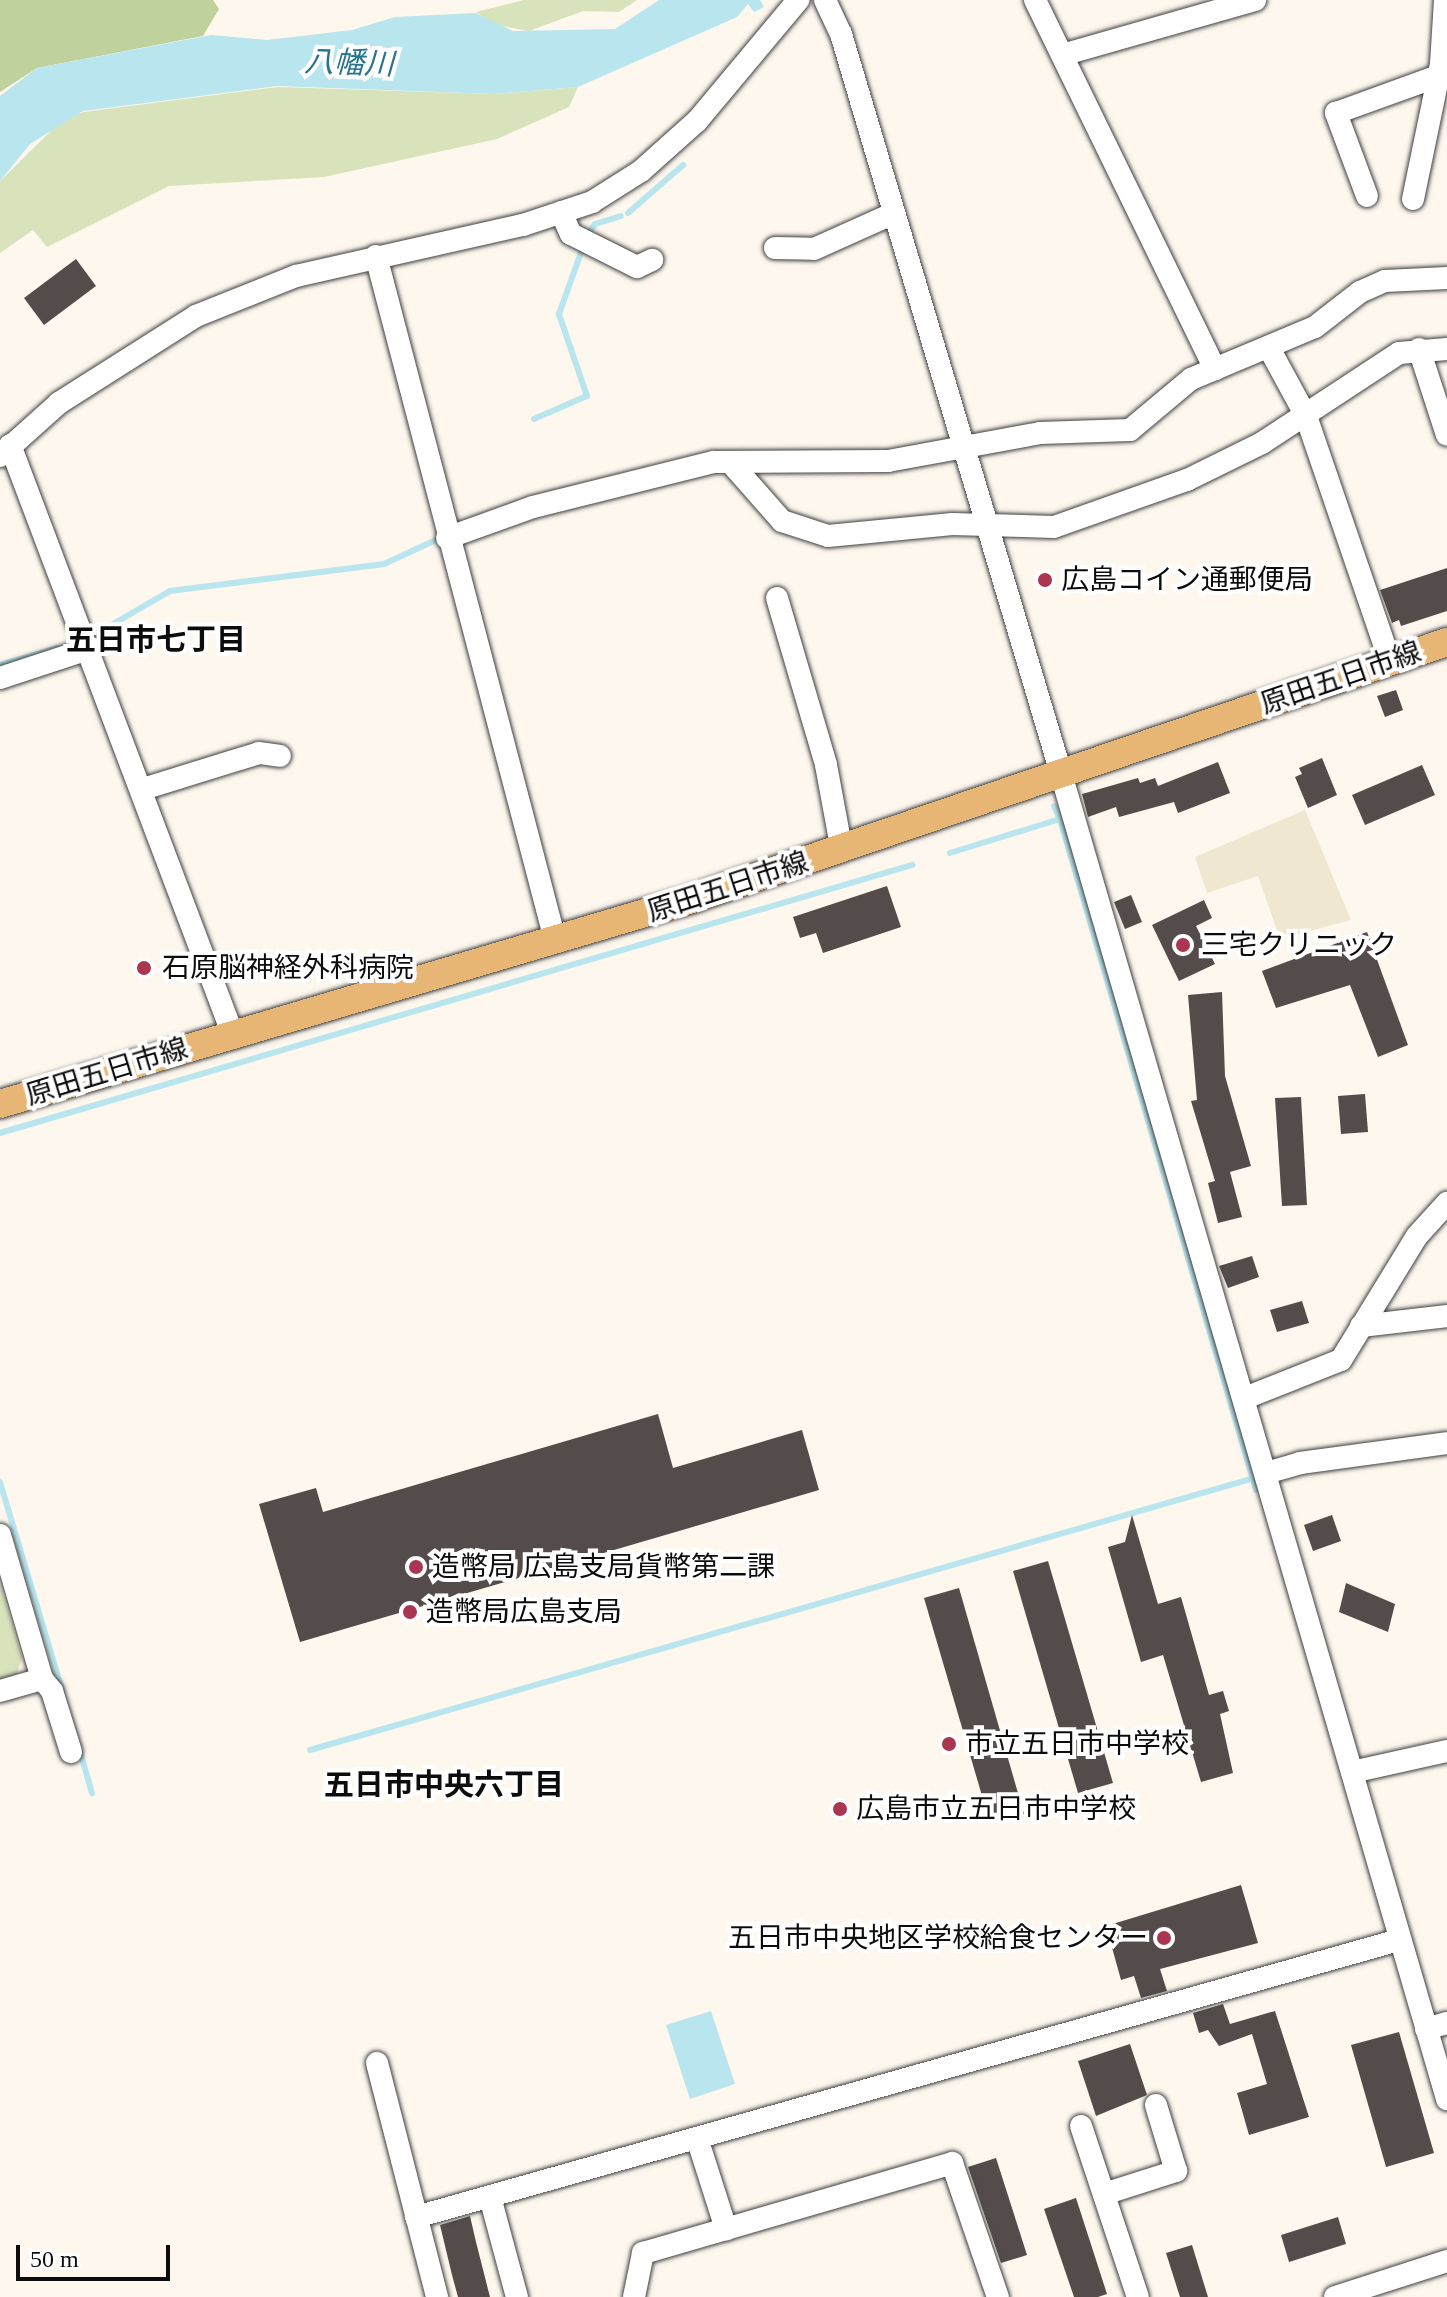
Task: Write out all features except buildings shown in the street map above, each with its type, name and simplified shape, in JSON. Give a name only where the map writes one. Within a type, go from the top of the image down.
[{"type":"main road","name":"原田五日市線","points":[[0,1104],[555,940],[842,851],[1447,642]]},
{"type":"street","points":[[233,1035],[91,648],[5,450],[139,347],[196,316],[296,276],[561,212],[641,171],[686,131],[798,0]]},
{"type":"street","points":[[825,0],[841,34],[1061,775],[1245,1398],[1399,1940],[1437,2026],[1447,2099]]},
{"type":"street","points":[[1035,0],[1215,369]]},
{"type":"street","points":[[1062,55],[1195,8],[1255,0]]},
{"type":"street","points":[[1413,199],[1438,76],[1445,0]]},
{"type":"street","points":[[1367,196],[1336,113],[1438,76]]},
{"type":"street","points":[[561,212],[571,234],[637,267],[652,260]]},
{"type":"street","points":[[775,248],[814,249],[894,213]]},
{"type":"street","points":[[376,256],[447,538],[555,940]]},
{"type":"street","points":[[447,538],[533,507],[730,462],[888,461],[965,451],[1040,433],[1130,430],[1191,379],[1270,350],[1385,281],[1447,278]]},
{"type":"street","points":[[730,462],[782,521],[808,532],[848,537],[986,523],[1054,527],[1187,480],[1306,416],[1378,364],[1419,349],[1447,349]]},
{"type":"street","points":[[1419,349],[1442,438]]},
{"type":"street","points":[[1270,350],[1306,416],[1390,661]]},
{"type":"street","points":[[777,598],[826,765],[842,851]]},
{"type":"street","points":[[0,678],[91,648]]},
{"type":"street","points":[[143,789],[259,753],[280,756]]},
{"type":"street","points":[[1245,1398],[1341,1360],[1417,1236],[1447,1203]]},
{"type":"street","points":[[1361,1326],[1447,1316]]},
{"type":"street","points":[[1266,1473],[1300,1463],[1447,1443]]},
{"type":"street","points":[[0,1535],[42,1679],[52,1691],[71,1752]]},
{"type":"street","points":[[0,1691],[42,1679]]},
{"type":"street","points":[[1352,1772],[1447,1751]]},
{"type":"street","points":[[416,2217],[1399,1940]]},
{"type":"street","points":[[377,2063],[437,2297]]},
{"type":"street","points":[[1104,2194],[1176,2171],[1156,2105]]},
{"type":"street","points":[[1081,2126],[1138,2297]]},
{"type":"street","points":[[697,2138],[726,2229]]},
{"type":"street","points":[[634,2297],[643,2253],[952,2163],[998,2297]]},
{"type":"street","points":[[490,2197],[517,2297]]},
{"type":"street","points":[[1335,2297],[1447,2261]]},
{"type":"shaded area","points":[[1305,810],[1351,920],[1280,939],[1258,876],[1207,893],[1195,857]]},
{"type":"green space","points":[[0,0],[213,0],[219,9],[203,36],[37,68],[0,92]]},
{"type":"green space","points":[[524,0],[637,0],[619,12],[583,11],[529,31],[496,25],[476,12]]},
{"type":"green space","points":[[278,87],[493,94],[578,87],[569,107],[497,139],[324,177],[169,186],[47,247],[33,230],[0,253],[0,181],[62,120],[83,112]]},
{"type":"green space","points":[[0,1584],[22,1658],[16,1676],[0,1681]]},
{"type":"water","name":"八幡川","points":[[659,0],[760,0],[764,7],[754,12],[748,4],[737,17],[578,87],[493,94],[277,86],[83,111],[30,144],[0,181],[0,96],[37,68],[211,35],[267,40],[352,30],[395,17],[476,13],[513,31],[615,29]]},
{"type":"water","points":[[711,2011],[735,2084],[690,2099],[666,2025]]},
{"type":"waterway","points":[[628,213],[683,165]]},
{"type":"waterway","points":[[588,234],[595,224],[621,216]]},
{"type":"waterway","points":[[534,419],[587,396],[559,314],[583,247]]},
{"type":"waterway","points":[[94,635],[170,591],[384,564],[438,539]]},
{"type":"waterway","points":[[0,665],[58,648]]},
{"type":"waterway","points":[[950,853],[1060,819],[1054,806]]},
{"type":"waterway","points":[[1060,819],[1256,1490]]},
{"type":"waterway","points":[[0,1133],[912,865]]},
{"type":"waterway","points":[[310,1750],[1254,1478]]},
{"type":"waterway","points":[[0,1482],[62,1690]]},
{"type":"waterway","points":[[80,1751],[92,1793]]},
{"type":"place","name":"広島コイン通郵便局","points":[[1045,580]]},
{"type":"place","name":"三宅クリニック","points":[[1183,945]]},
{"type":"place","name":"石原脳神経外科病院","points":[[144,968]]},
{"type":"place","name":"造幣局 広島支局貨幣第二課","points":[[416,1567]]},
{"type":"place","name":"造幣局広島支局","points":[[410,1612]]},
{"type":"place","name":"市立五日市中学校","points":[[949,1744]]},
{"type":"place","name":"広島市立五日市中学校","points":[[840,1809]]},
{"type":"place","name":"五日市中央地区学校給食センター","points":[[1164,1938]]},
{"type":"district","name":"五日市七丁目","points":[[156,640]]},
{"type":"district","name":"五日市中央六丁目","points":[[444,1785]]}]
